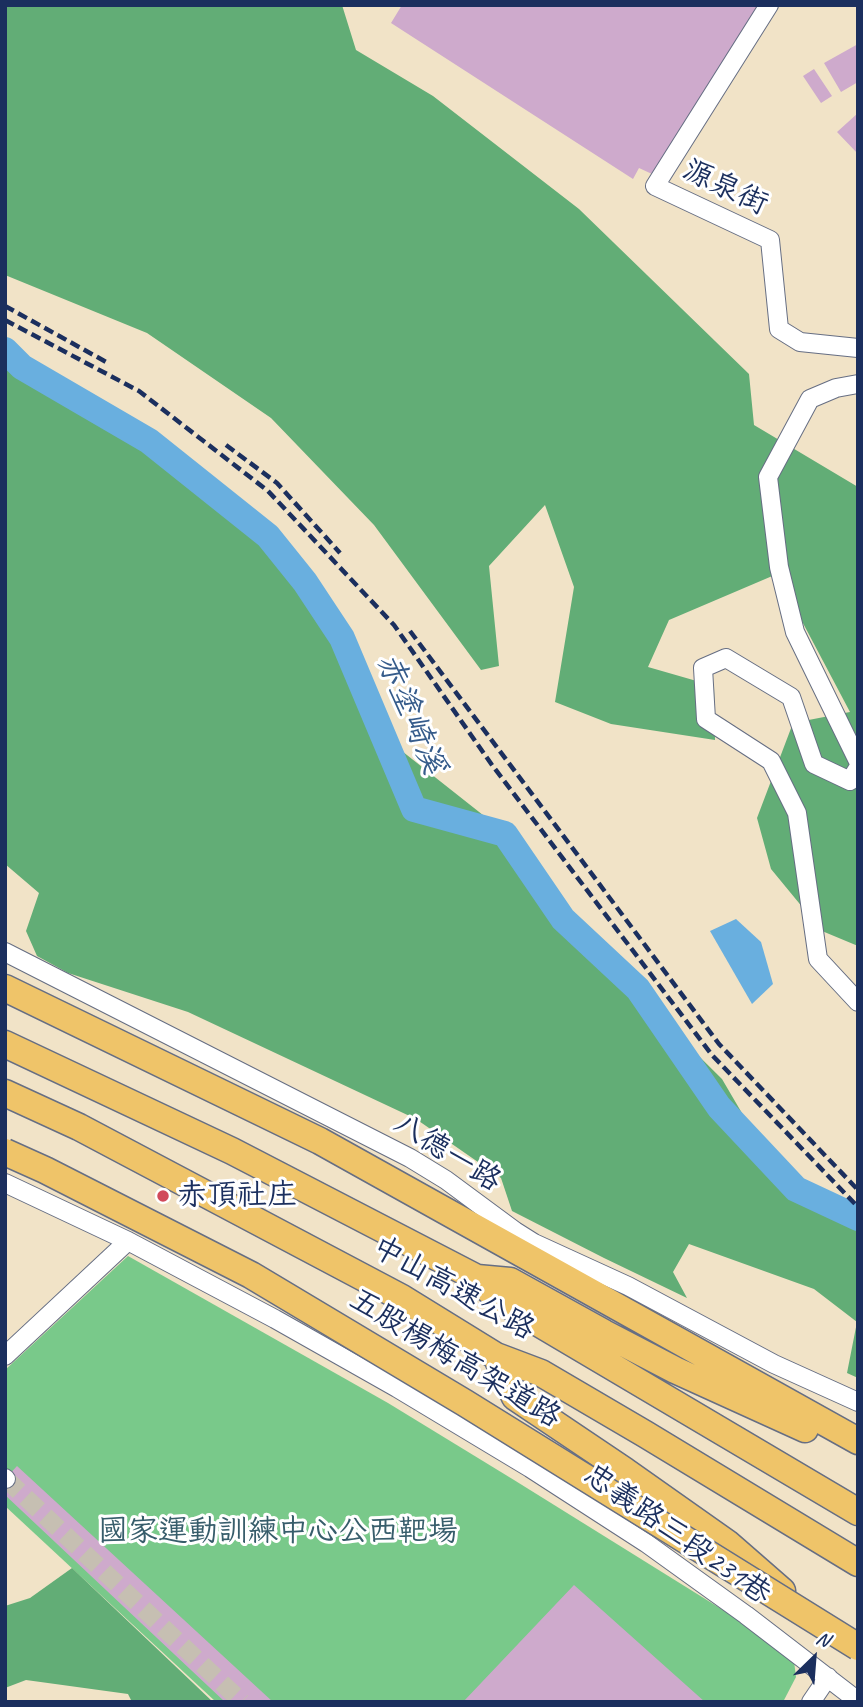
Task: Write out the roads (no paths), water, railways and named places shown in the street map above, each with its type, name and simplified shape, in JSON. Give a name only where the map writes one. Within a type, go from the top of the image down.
[{"type":"highway","points":[[5,988],[320,1141],[858,1441]]},
{"type":"highway","name":"中山高速公路","points":[[5,1044],[232,1151],[477,1278],[498,1299],[858,1511]]},
{"type":"highway","name":"中山高速公路","points":[[5,1093],[79,1127],[402,1298],[496,1356],[541,1373],[858,1563]]},
{"type":"highway","name":"五股楊梅高架道路","points":[[5,1152],[251,1275],[465,1403],[858,1647]]},
{"type":"highway","points":[[477,1278],[510,1281],[675,1370],[858,1452]]},
{"type":"highway","points":[[496,1356],[515,1397],[727,1543],[858,1658]]},
{"type":"street","name":"源泉街","points":[[769,5],[655,186],[770,240],[779,329],[800,342],[858,348]]},
{"type":"street","points":[[858,384],[836,388],[810,399],[768,477],[779,567],[795,632],[858,761]]},
{"type":"street","points":[[858,768],[850,781],[814,764],[791,697],[726,658],[703,668],[706,719],[771,761],[797,813],[818,959],[858,1002]]},
{"type":"street","name":"八德一路","points":[[5,952],[410,1158],[446,1180],[534,1243],[628,1286],[774,1364],[858,1402]]},
{"type":"street","name":"忠義路三段231巷","points":[[5,1183],[128,1241],[287,1326],[530,1468],[646,1543],[858,1700]]},
{"type":"street","points":[[5,1356],[128,1241]]},
{"type":"street","points":[[811,1702],[828,1677]]},
{"type":"water","points":[[736,919],[761,942],[773,984],[752,1004],[710,931]]},
{"type":"waterway","name":"赤塗崎溪","points":[[5,350],[22,367],[149,441],[268,536],[305,582],[342,638],[414,809],[505,834],[563,919],[638,989],[719,1107],[796,1189],[858,1218]]},
{"type":"tunnel","points":[[6,1479],[242,1702]]},
{"type":"railway","points":[[5,306],[108,363]]},
{"type":"railway","points":[[5,320],[139,391],[268,491],[394,625],[492,765],[712,1055],[858,1207]]},
{"type":"railway","points":[[226,445],[277,483],[340,553]]},
{"type":"railway","points":[[410,631],[719,1044],[858,1190]]},
{"type":"place","name":"赤頂社庄","points":[[163,1196]]},
{"type":"park label","name":"國家運動訓練中心公西靶場","points":[[278,1532]]}]
